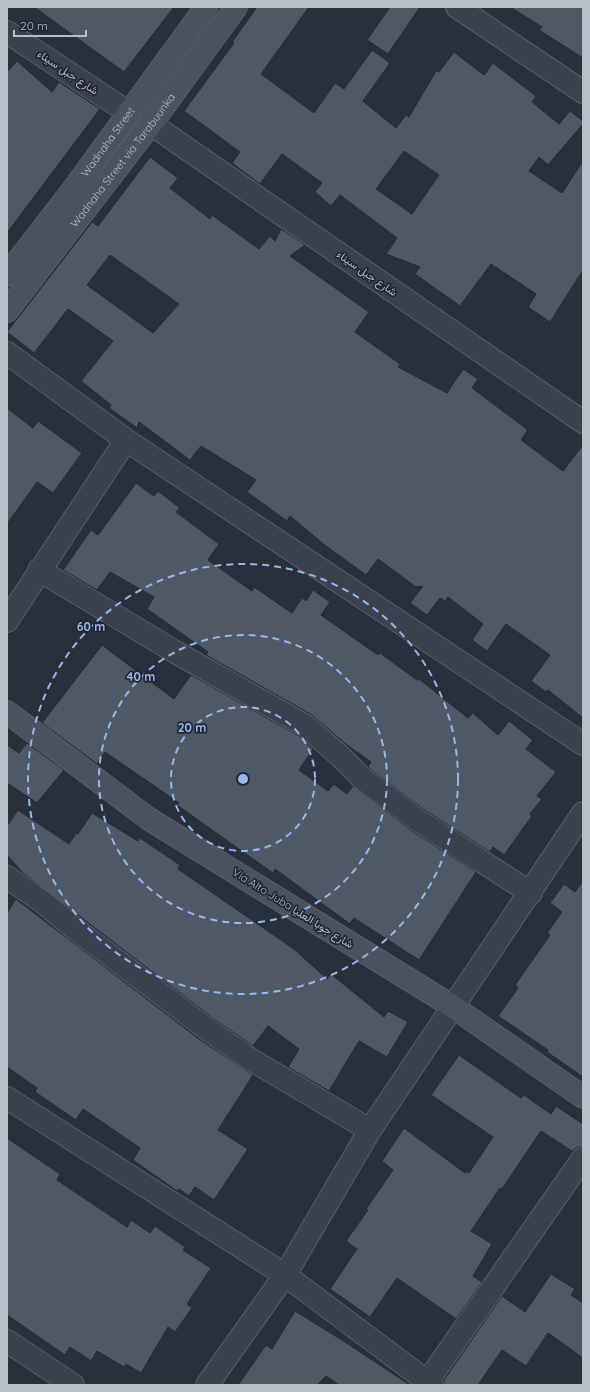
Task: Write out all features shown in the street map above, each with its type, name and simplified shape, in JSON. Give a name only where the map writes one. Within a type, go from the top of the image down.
[{"type":"main road","name":"Wadnaha Street","points":[[7,275],[129,113],[206,7]]},
{"type":"main road","name":"Wadnaha Street via Tarabuunka","points":[[7,311],[151,124],[236,7]]},
{"type":"main road","name":"Via Alto Juba شارع جوبا العليا","points":[[7,712],[149,819],[452,1006],[583,1097]]},
{"type":"street","points":[[457,7],[583,92]]},
{"type":"street","name":"شارع جبل سيناء","points":[[7,32],[129,113]]},
{"type":"street","name":"شارع جبل سيناء","points":[[151,124],[583,422]]},
{"type":"street","points":[[7,353],[126,440],[583,744]]},
{"type":"street","points":[[7,621],[39,570],[126,440]]},
{"type":"street","points":[[39,570],[177,653],[306,726],[340,756],[364,780],[419,821],[531,893]]},
{"type":"street","points":[[207,1385],[285,1275],[370,1130],[452,1006],[531,893],[583,813]]},
{"type":"street","points":[[7,877],[44,902],[74,928],[244,1055],[370,1130]]},
{"type":"street","points":[[7,1098],[285,1275],[428,1384],[583,1158]]},
{"type":"street","points":[[7,1341],[73,1385]]},
{"type":"building","points":[[34,7],[174,7],[124,72]]},
{"type":"building","points":[[257,7],[309,7],[261,74],[314,113],[335,83],[344,89],[372,50],[390,63],[363,101],[396,128],[406,115],[409,117],[436,71],[439,72],[454,52],[484,75],[493,63],[536,96],[532,102],[559,124],[570,111],[583,121],[583,124],[548,165],[539,157],[529,171],[562,193],[583,161],[583,270],[550,322],[528,307],[536,294],[491,264],[460,306],[415,274],[420,267],[386,254],[397,238],[340,195],[331,206],[315,192],[322,183],[282,154],[260,184],[232,163],[240,152],[184,111],[234,43],[232,42]],"holes":[[[404,151],[439,175],[412,214],[376,189]]]},
{"type":"building","points":[[390,7],[420,7],[388,54],[367,40]]},
{"type":"building","points":[[510,7],[583,7],[583,58],[539,30],[542,27]]},
{"type":"building","points":[[17,61],[52,92],[59,82],[100,109],[7,233],[7,72]]},
{"type":"building","points":[[150,157],[178,178],[170,188],[210,219],[212,215],[259,249],[270,236],[275,241],[281,229],[305,245],[290,256],[369,312],[355,332],[400,364],[398,367],[447,393],[463,369],[478,379],[472,388],[528,430],[521,440],[563,471],[583,445],[583,718],[548,690],[546,692],[531,681],[550,655],[506,624],[487,651],[472,640],[483,624],[448,597],[445,601],[440,598],[427,615],[410,603],[423,586],[416,587],[378,559],[366,575],[326,546],[290,516],[287,521],[247,492],[256,480],[201,446],[190,460],[139,422],[137,428],[109,408],[111,405],[81,381],[113,341],[68,309],[34,353],[7,332],[92,222],[98,226]],"holes":[[[110,255],[179,304],[153,333],[87,285]]]},
{"type":"building","points":[[7,408],[33,428],[38,421],[82,453],[53,493],[37,482],[7,524]]},
{"type":"building","points":[[136,483],[154,496],[158,491],[180,508],[176,512],[219,544],[208,560],[252,591],[254,587],[292,613],[302,598],[306,601],[313,590],[330,602],[321,615],[378,655],[380,653],[417,680],[419,679],[468,718],[473,713],[498,735],[509,721],[533,740],[526,749],[556,772],[537,796],[542,799],[530,814],[532,816],[504,855],[493,847],[490,852],[426,811],[372,771],[368,766],[371,762],[347,745],[312,715],[206,655],[208,652],[147,609],[154,597],[110,572],[97,590],[63,570],[91,530],[98,535]]},
{"type":"building","points":[[102,645],[174,699],[191,675],[299,736],[313,749],[299,770],[328,791],[334,784],[347,794],[353,786],[412,831],[476,872],[419,960],[354,918],[350,924],[275,869],[273,873],[177,805],[179,803],[105,752],[97,764],[42,723]]},
{"type":"building","points":[[27,743],[64,770],[37,803],[7,783],[7,745],[19,753]]},
{"type":"building","points":[[18,810],[69,844],[76,833],[78,834],[92,813],[138,841],[140,838],[180,865],[178,869],[294,949],[327,979],[331,974],[384,1017],[388,1011],[408,1022],[387,1057],[359,1041],[329,1091],[288,1067],[299,1049],[268,1026],[253,1046],[214,1019],[23,873],[7,855],[7,826]]},
{"type":"building","points":[[583,881],[583,1077],[547,1052],[548,1050],[498,1016],[518,988],[515,985],[550,935],[547,933],[562,912],[550,903],[564,884],[575,892]]},
{"type":"building","points":[[16,899],[199,1039],[253,1075],[218,1130],[248,1149],[214,1200],[195,1187],[189,1196],[179,1189],[177,1191],[133,1160],[140,1148],[83,1109],[76,1120],[35,1092],[37,1088],[7,1067],[7,913]]},
{"type":"building","points":[[459,1055],[521,1098],[524,1095],[551,1114],[556,1106],[583,1124],[583,1146],[577,1147],[572,1151],[541,1131],[502,1189],[500,1188],[471,1231],[492,1244],[473,1276],[482,1282],[456,1319],[397,1278],[370,1317],[330,1289],[357,1249],[346,1241],[368,1210],[366,1209],[393,1170],[382,1161],[404,1128],[465,1173],[466,1171],[469,1173],[493,1137],[431,1095]]},
{"type":"building","points":[[7,1138],[60,1174],[57,1180],[127,1227],[131,1220],[150,1233],[155,1226],[185,1247],[183,1250],[211,1268],[187,1304],[192,1308],[175,1332],[168,1327],[141,1373],[126,1364],[124,1367],[97,1351],[91,1361],[70,1347],[65,1355],[7,1315]]},
{"type":"building","points":[[551,1274],[575,1289],[571,1295],[583,1303],[583,1358],[548,1333],[526,1366],[502,1350],[478,1385],[444,1385],[444,1380],[502,1296],[525,1312]]},
{"type":"building","points":[[295,1311],[410,1385],[339,1385],[326,1376],[317,1385],[238,1385],[266,1345],[272,1349]]}]
